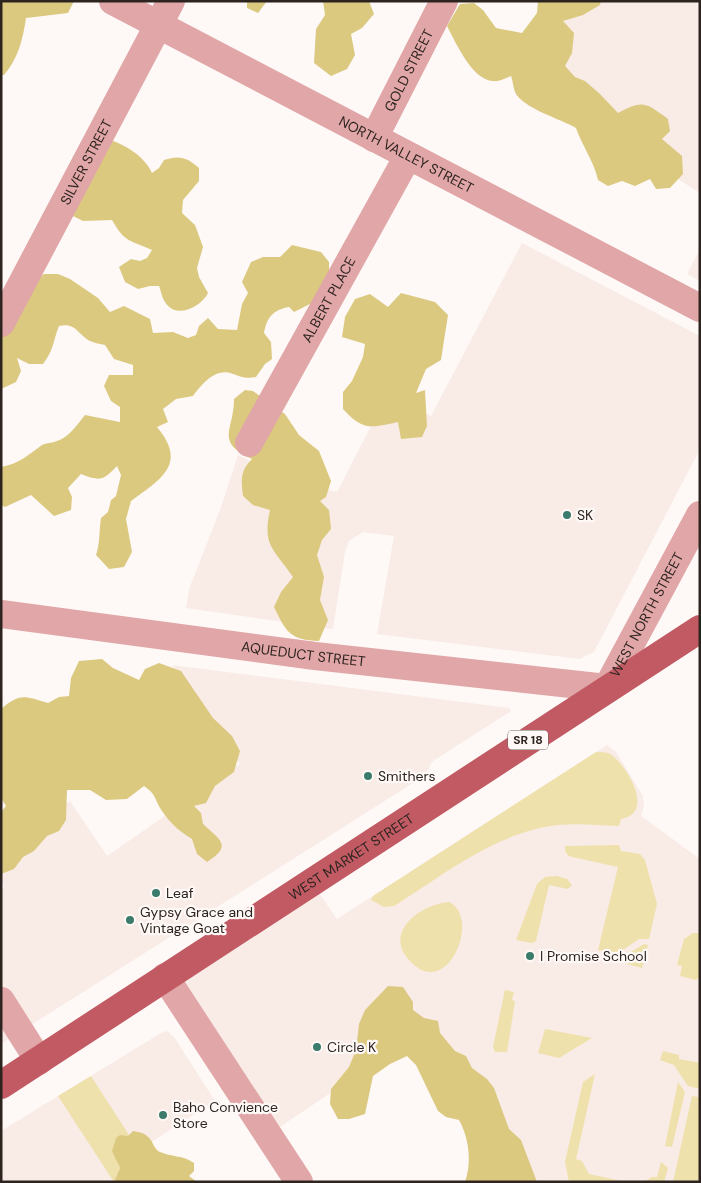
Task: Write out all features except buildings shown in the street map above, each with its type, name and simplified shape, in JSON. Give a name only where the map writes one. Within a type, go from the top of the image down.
[{"type":"main road","name":"WEST MARKET STREET","points":[[1,1085],[700,629]]},
{"type":"street","name":"NORTH VALLEY STREET","points":[[113,1],[700,308]]},
{"type":"street","name":"SILVER STREET","points":[[1,323],[171,1]]},
{"type":"street","name":"GOLD STREET","points":[[374,138],[444,1]]},
{"type":"street","name":"ALBERT PLACE","points":[[249,443],[408,156]]},
{"type":"street","name":"WEST NORTH STREET","points":[[607,688],[700,515]]},
{"type":"street","name":"AQUEDUCT STREET","points":[[1,614],[315,656],[607,688]]},
{"type":"street","points":[[165,977],[299,1182]]},
{"type":"street","points":[[1,1001],[39,1061]]},
{"type":"shaded area","points":[[1,1],[74,1],[68,13],[26,18],[19,48],[13,62],[4,75],[1,75]]},
{"type":"shaded area","points":[[247,1],[267,1],[258,13],[247,8]]},
{"type":"shaded area","points":[[323,1],[369,1],[374,14],[362,28],[351,34],[355,55],[347,69],[331,76],[314,63],[316,29],[325,15]]},
{"type":"shaded area","points":[[538,1],[601,1],[600,5],[583,15],[563,21],[574,33],[572,53],[565,66],[575,77],[585,81],[600,94],[618,113],[633,106],[644,105],[649,106],[668,119],[670,131],[662,139],[682,156],[683,174],[670,188],[656,189],[650,179],[635,186],[622,181],[608,186],[598,180],[594,166],[576,128],[525,103],[515,92],[511,76],[495,81],[485,79],[478,74],[460,51],[447,26],[460,4],[474,3],[483,10],[496,28],[522,33],[537,13]]},
{"type":"shaded area","points":[[563,1],[700,1],[700,193],[524,81]]},
{"type":"shaded area","points":[[111,140],[135,153],[145,162],[152,173],[159,168],[164,160],[174,158],[187,159],[199,168],[199,181],[183,200],[182,213],[195,225],[203,247],[197,268],[199,277],[208,293],[194,307],[182,311],[175,310],[165,302],[159,286],[138,289],[125,282],[119,267],[131,259],[140,261],[147,258],[152,250],[125,237],[112,220],[83,221],[71,215]]},
{"type":"shaded area","points":[[522,243],[700,336],[700,449],[594,652],[580,659],[377,634],[394,536],[363,532],[349,541],[345,552],[333,629],[186,608],[189,589],[220,510],[238,455],[292,482],[337,492],[388,393],[431,416]]},
{"type":"shaded area","points":[[292,245],[321,252],[329,262],[329,279],[320,299],[294,312],[289,307],[279,310],[272,315],[264,333],[271,342],[272,359],[265,364],[256,377],[249,378],[227,372],[215,375],[205,382],[193,396],[176,399],[163,409],[168,422],[157,427],[166,440],[170,451],[170,461],[167,470],[161,478],[131,501],[126,519],[132,552],[124,567],[109,569],[96,555],[101,518],[108,512],[111,500],[116,496],[121,475],[117,466],[105,477],[97,479],[81,474],[68,488],[72,497],[71,510],[54,516],[31,495],[5,507],[1,505],[1,467],[28,456],[42,445],[65,437],[85,415],[120,422],[120,407],[111,401],[104,386],[109,375],[133,375],[133,365],[114,359],[105,345],[90,341],[73,327],[65,325],[59,326],[51,350],[43,364],[29,364],[17,358],[21,371],[16,382],[1,389],[1,332],[29,285],[44,274],[58,274],[70,279],[98,298],[110,312],[124,306],[150,319],[153,333],[173,332],[188,338],[196,335],[199,326],[208,318],[218,329],[237,330],[242,304],[248,293],[242,282],[251,262],[263,257],[280,257]]},
{"type":"shaded area","points":[[700,249],[700,281],[687,274]]},
{"type":"shaded area","points":[[401,293],[435,302],[448,315],[441,360],[426,369],[416,393],[425,390],[427,426],[422,437],[401,439],[398,422],[380,426],[368,426],[356,421],[343,409],[343,392],[352,381],[363,357],[365,344],[342,337],[345,317],[355,299],[370,294],[388,307]]},
{"type":"shaded area","points":[[245,390],[253,391],[285,414],[299,435],[319,451],[331,481],[326,497],[320,501],[329,510],[331,529],[322,540],[317,555],[324,577],[320,600],[328,620],[319,641],[301,639],[290,633],[282,623],[274,607],[281,592],[293,577],[271,546],[268,532],[270,510],[253,505],[243,496],[242,476],[252,459],[233,447],[229,434],[234,399]]},
{"type":"shaded area","points":[[102,659],[113,668],[139,680],[145,669],[159,663],[181,671],[213,718],[232,736],[240,751],[234,772],[215,786],[206,803],[194,806],[201,813],[203,824],[221,842],[220,851],[207,862],[197,854],[192,839],[172,823],[162,811],[153,795],[144,786],[127,799],[106,800],[90,790],[67,790],[66,820],[59,831],[47,836],[34,851],[23,857],[14,869],[1,874],[1,812],[6,806],[1,798],[1,709],[13,700],[23,697],[48,703],[59,697],[69,696],[71,678],[79,661]]},
{"type":"shaded area","points":[[172,665],[509,708],[511,711],[433,761],[424,776],[1,1044],[1,889],[5,887],[1,881],[1,848],[70,801],[107,856],[240,764]]},
{"type":"shaded area","name":"I Promise School","points":[[607,745],[616,752],[643,796],[644,807],[641,816],[700,859],[700,1182],[504,1182],[412,1038],[268,1135],[165,977],[312,883],[337,919]]},
{"type":"shaded area","points":[[596,752],[608,753],[614,757],[622,765],[634,786],[637,807],[632,815],[621,819],[619,826],[566,824],[535,829],[492,845],[452,868],[394,906],[384,907],[371,900],[373,896]]},
{"type":"shaded area","points":[[619,845],[621,851],[640,854],[645,860],[657,904],[649,939],[639,939],[617,954],[598,950],[618,867],[570,856],[566,853],[565,846]]},
{"type":"shaded area","points":[[557,876],[567,879],[572,885],[568,889],[549,885],[536,941],[532,943],[516,940],[537,884],[545,877]]},
{"type":"shaded area","points":[[449,902],[458,911],[462,923],[461,938],[456,953],[447,964],[436,971],[423,970],[409,960],[402,950],[400,939],[403,930],[417,914],[427,908]]},
{"type":"shaded area","points":[[693,933],[700,933],[700,977],[696,980],[680,976],[682,966],[677,965],[684,939]]},
{"type":"shaded area","points":[[644,944],[648,945],[642,968],[627,964],[628,962],[619,959]]},
{"type":"shaded area","points":[[388,986],[403,987],[413,1002],[413,1010],[424,1018],[438,1021],[440,1033],[455,1051],[466,1056],[472,1068],[487,1079],[494,1088],[509,1129],[521,1140],[537,1182],[465,1182],[469,1158],[465,1134],[459,1120],[446,1117],[438,1111],[416,1065],[407,1056],[390,1064],[373,1076],[365,1114],[349,1119],[338,1119],[330,1104],[331,1089],[349,1067],[356,1050],[359,1024],[365,1010]]},
{"type":"shaded area","points":[[505,990],[514,992],[512,1000],[515,1001],[507,1052],[495,1052],[493,1047]]},
{"type":"shaded area","points":[[545,1029],[592,1038],[559,1058],[538,1053]]},
{"type":"shaded area","points":[[167,1031],[174,1037],[215,1101],[139,1150],[115,1182],[1,1182],[1,1131]]},
{"type":"shaded area","points":[[663,1051],[679,1055],[679,1059],[700,1063],[700,1089],[688,1086],[674,1065],[660,1060]]},
{"type":"shaded area","points":[[595,1074],[576,1159],[582,1161],[589,1174],[625,1182],[569,1182],[565,1162],[583,1082]]},
{"type":"shaded area","points":[[91,1076],[129,1135],[117,1163],[120,1168],[114,1182],[58,1096]]},
{"type":"shaded area","points":[[678,1082],[685,1092],[672,1147],[665,1146]]},
{"type":"shaded area","points":[[692,1096],[700,1097],[700,1182],[673,1182]]},
{"type":"shaded area","points":[[133,1131],[146,1135],[160,1152],[194,1163],[194,1171],[189,1176],[197,1182],[114,1182],[120,1168],[112,1151],[116,1138],[120,1135],[128,1136]]},
{"type":"shaded area","points":[[661,1162],[668,1168],[664,1182],[644,1182],[652,1177],[657,1177]]},
{"type":"place","name":"SK","points":[[567,515]]},
{"type":"place","name":"Smithers","points":[[368,776]]},
{"type":"place","name":"Leaf","points":[[156,893]]},
{"type":"place","name":"Gypsy Grace and Vintage Goat","points":[[130,920]]},
{"type":"place","name":"I Promise School","points":[[530,956]]},
{"type":"place","name":"Circle K","points":[[317,1047]]},
{"type":"place","name":"Baho Convience Store","points":[[163,1115]]}]
